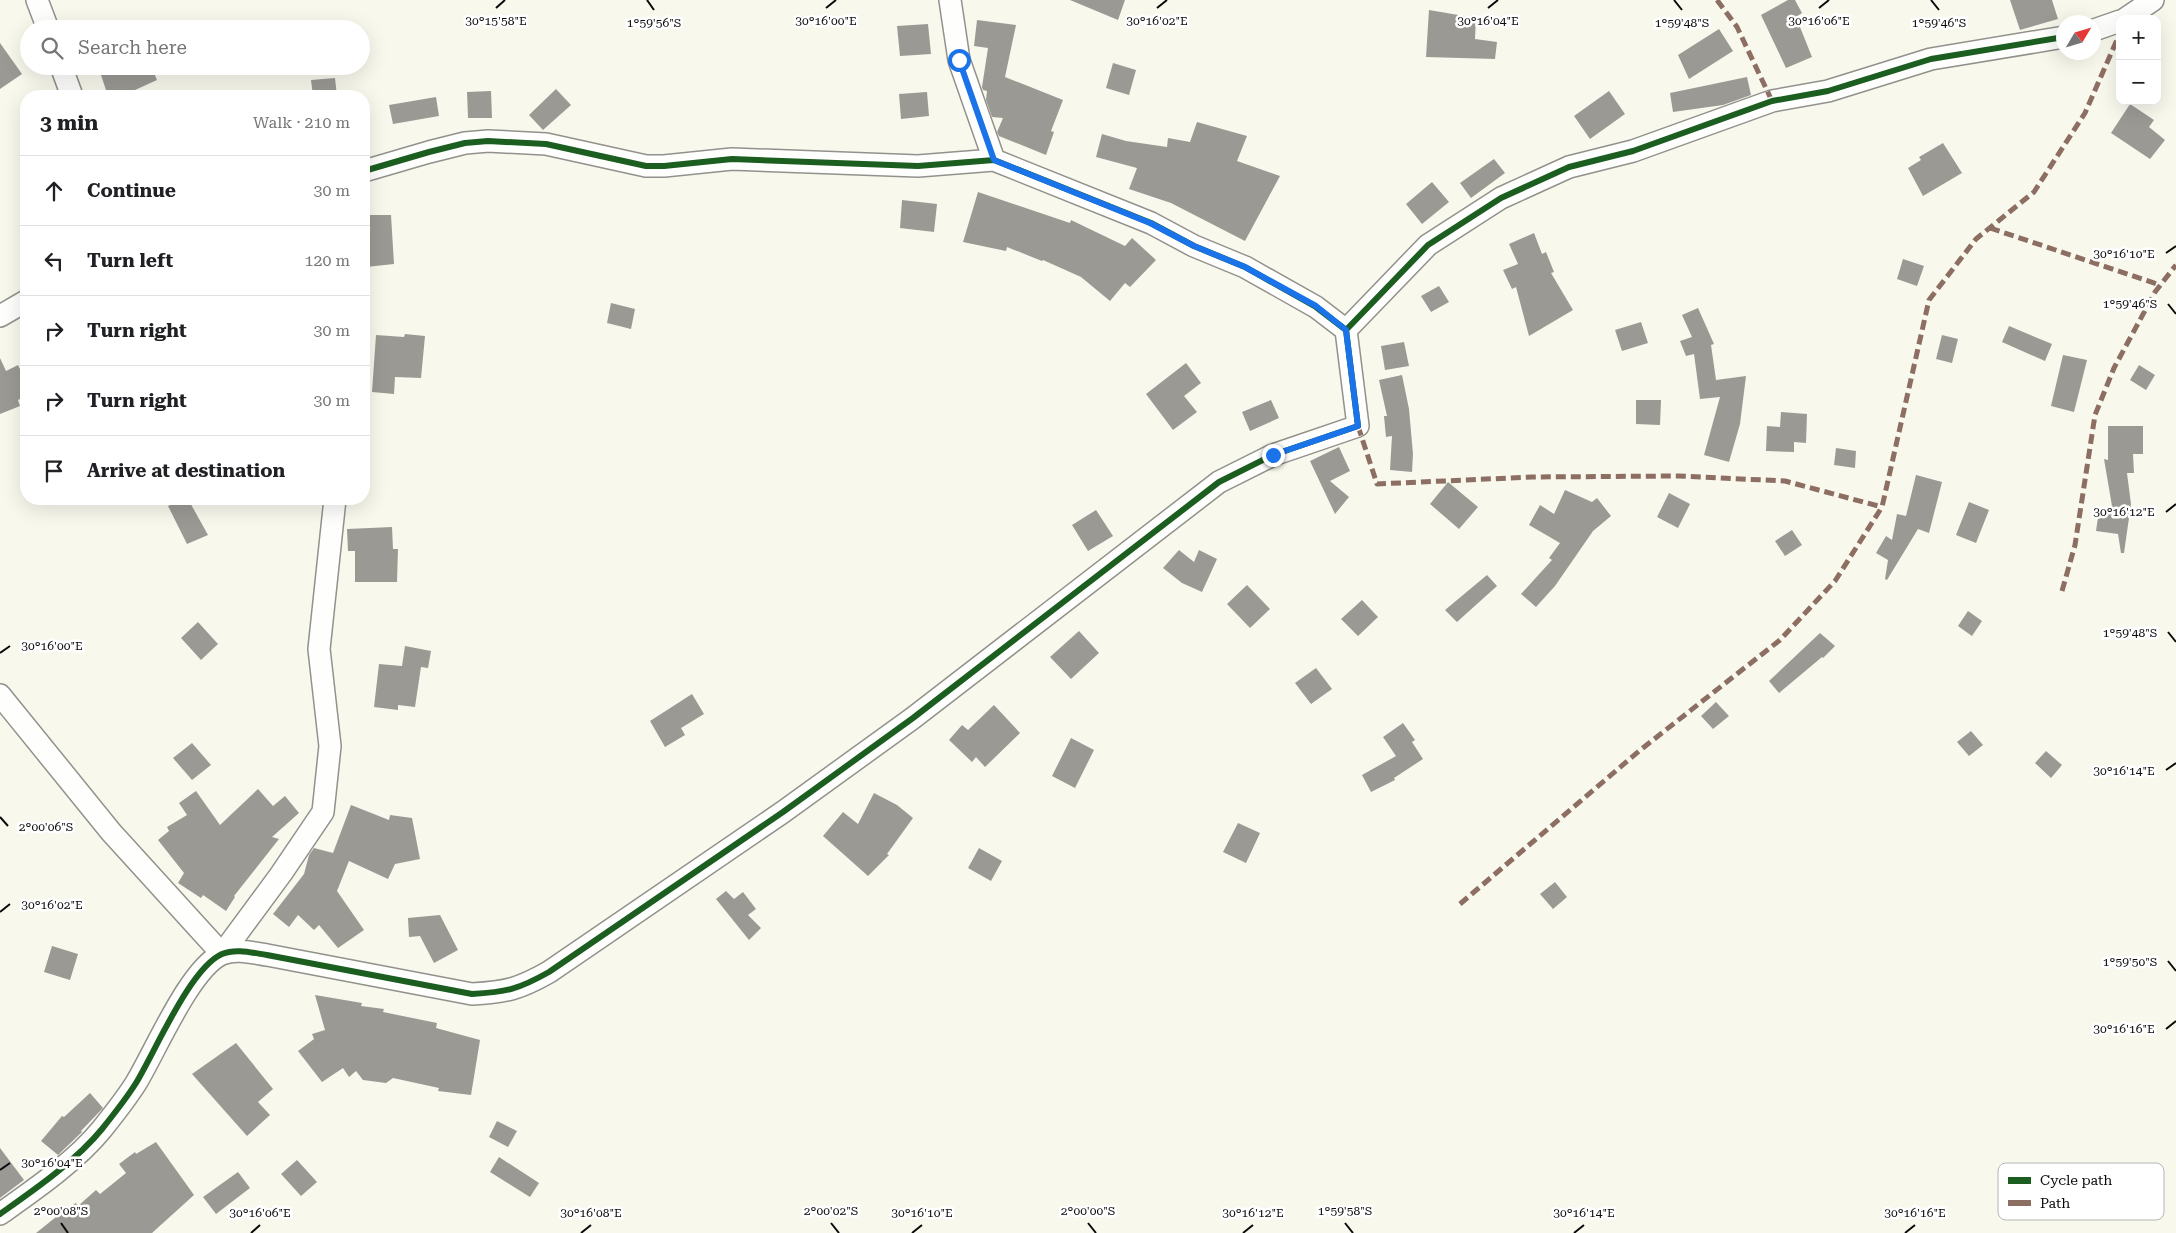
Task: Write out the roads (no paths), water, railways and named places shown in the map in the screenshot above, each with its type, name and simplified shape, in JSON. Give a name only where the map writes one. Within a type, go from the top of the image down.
[{"type":"street","points":[[37,0],[45,20]]},
{"type":"street","points":[[950,0],[959,60],[994,160]]},
{"type":"street","points":[[2131,15],[2153,0]]},
{"type":"street","points":[[2101,28],[2116,22]]},
{"type":"street","points":[[1346,330],[1428,245],[1501,198],[1569,168],[1633,151],[1772,100],[1828,91],[1931,59],[2056,38]]},
{"type":"street","points":[[64,75],[70,90]]},
{"type":"street","points":[[222,954],[239,951],[267,955],[472,994],[503,992],[523,987],[549,972],[775,818],[913,718],[1219,482],[1273,455],[1358,426],[1346,330],[1316,306],[1245,267],[1194,246],[1150,223],[994,160],[918,166],[732,159],[646,166],[546,144],[488,140],[465,143],[370,169]]},
{"type":"street","points":[[0,316],[20,304]]},
{"type":"street","points":[[0,1214],[41,1185],[101,1131],[136,1082],[192,982],[207,965],[222,954],[281,874],[323,812],[330,746],[320,649],[334,505]]},
{"type":"street","points":[[0,696],[111,832],[222,954]]}]
